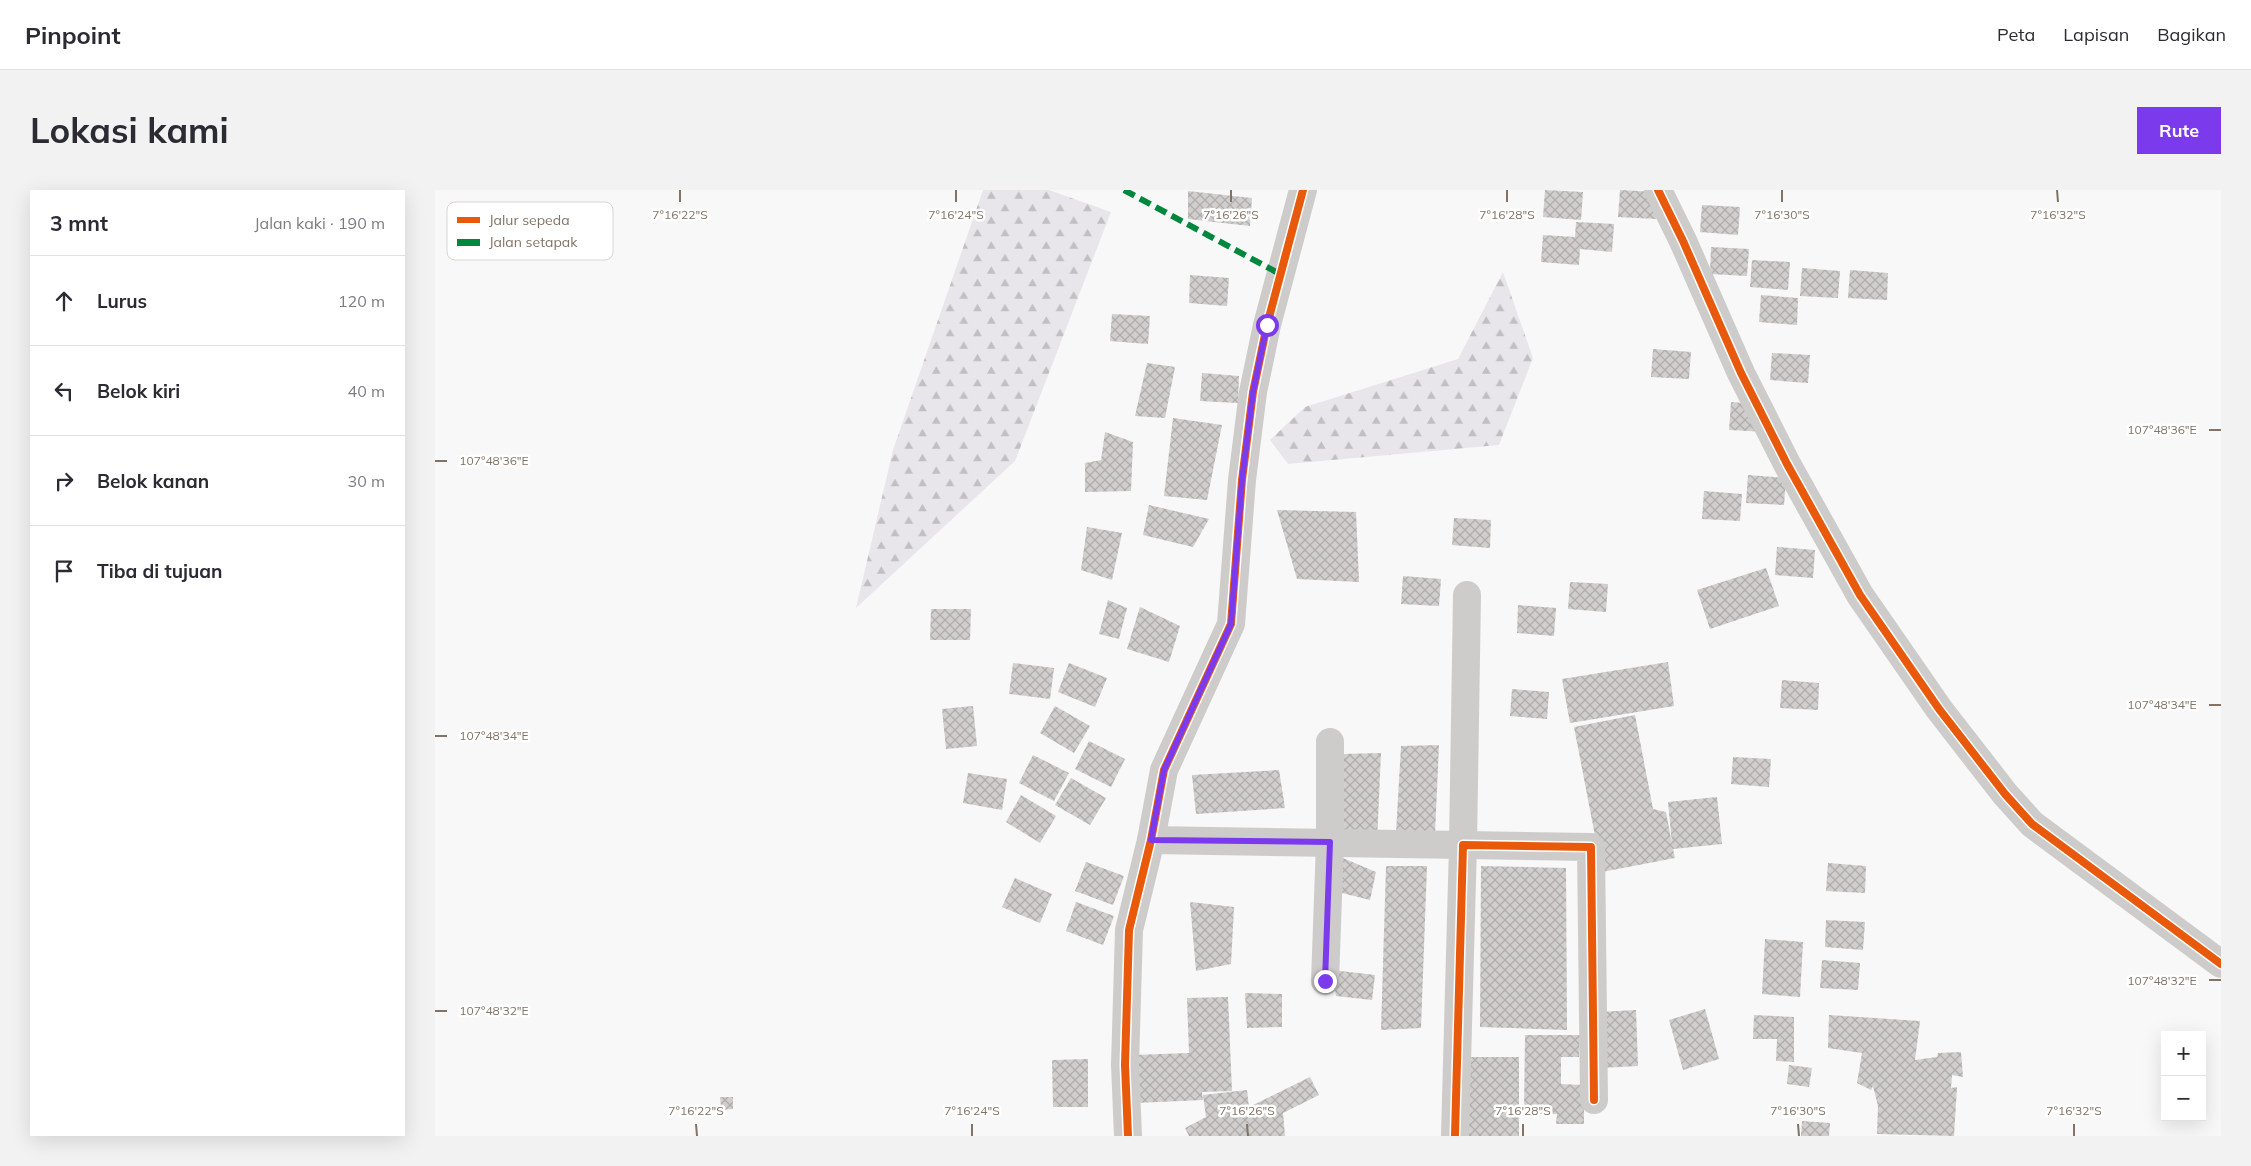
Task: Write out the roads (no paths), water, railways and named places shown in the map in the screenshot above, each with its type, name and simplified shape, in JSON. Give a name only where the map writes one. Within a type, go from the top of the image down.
[{"type":"street","points":[[1128,1136],[1125,1065],[1129,930],[1151,840],[1164,770],[1231,624],[1242,480],[1253,392],[1269,316],[1303,190]]},
{"type":"street","points":[[1658,190],[1741,373],[1787,464],[1861,595],[1939,709],[2005,794],[2032,824],[2221,964]]},
{"type":"street","points":[[1455,1135],[1463,845],[1467,596]]},
{"type":"street","points":[[1325,981],[1330,842],[1329,742]]},
{"type":"street","points":[[1151,840],[1591,847],[1594,1100]]}]
